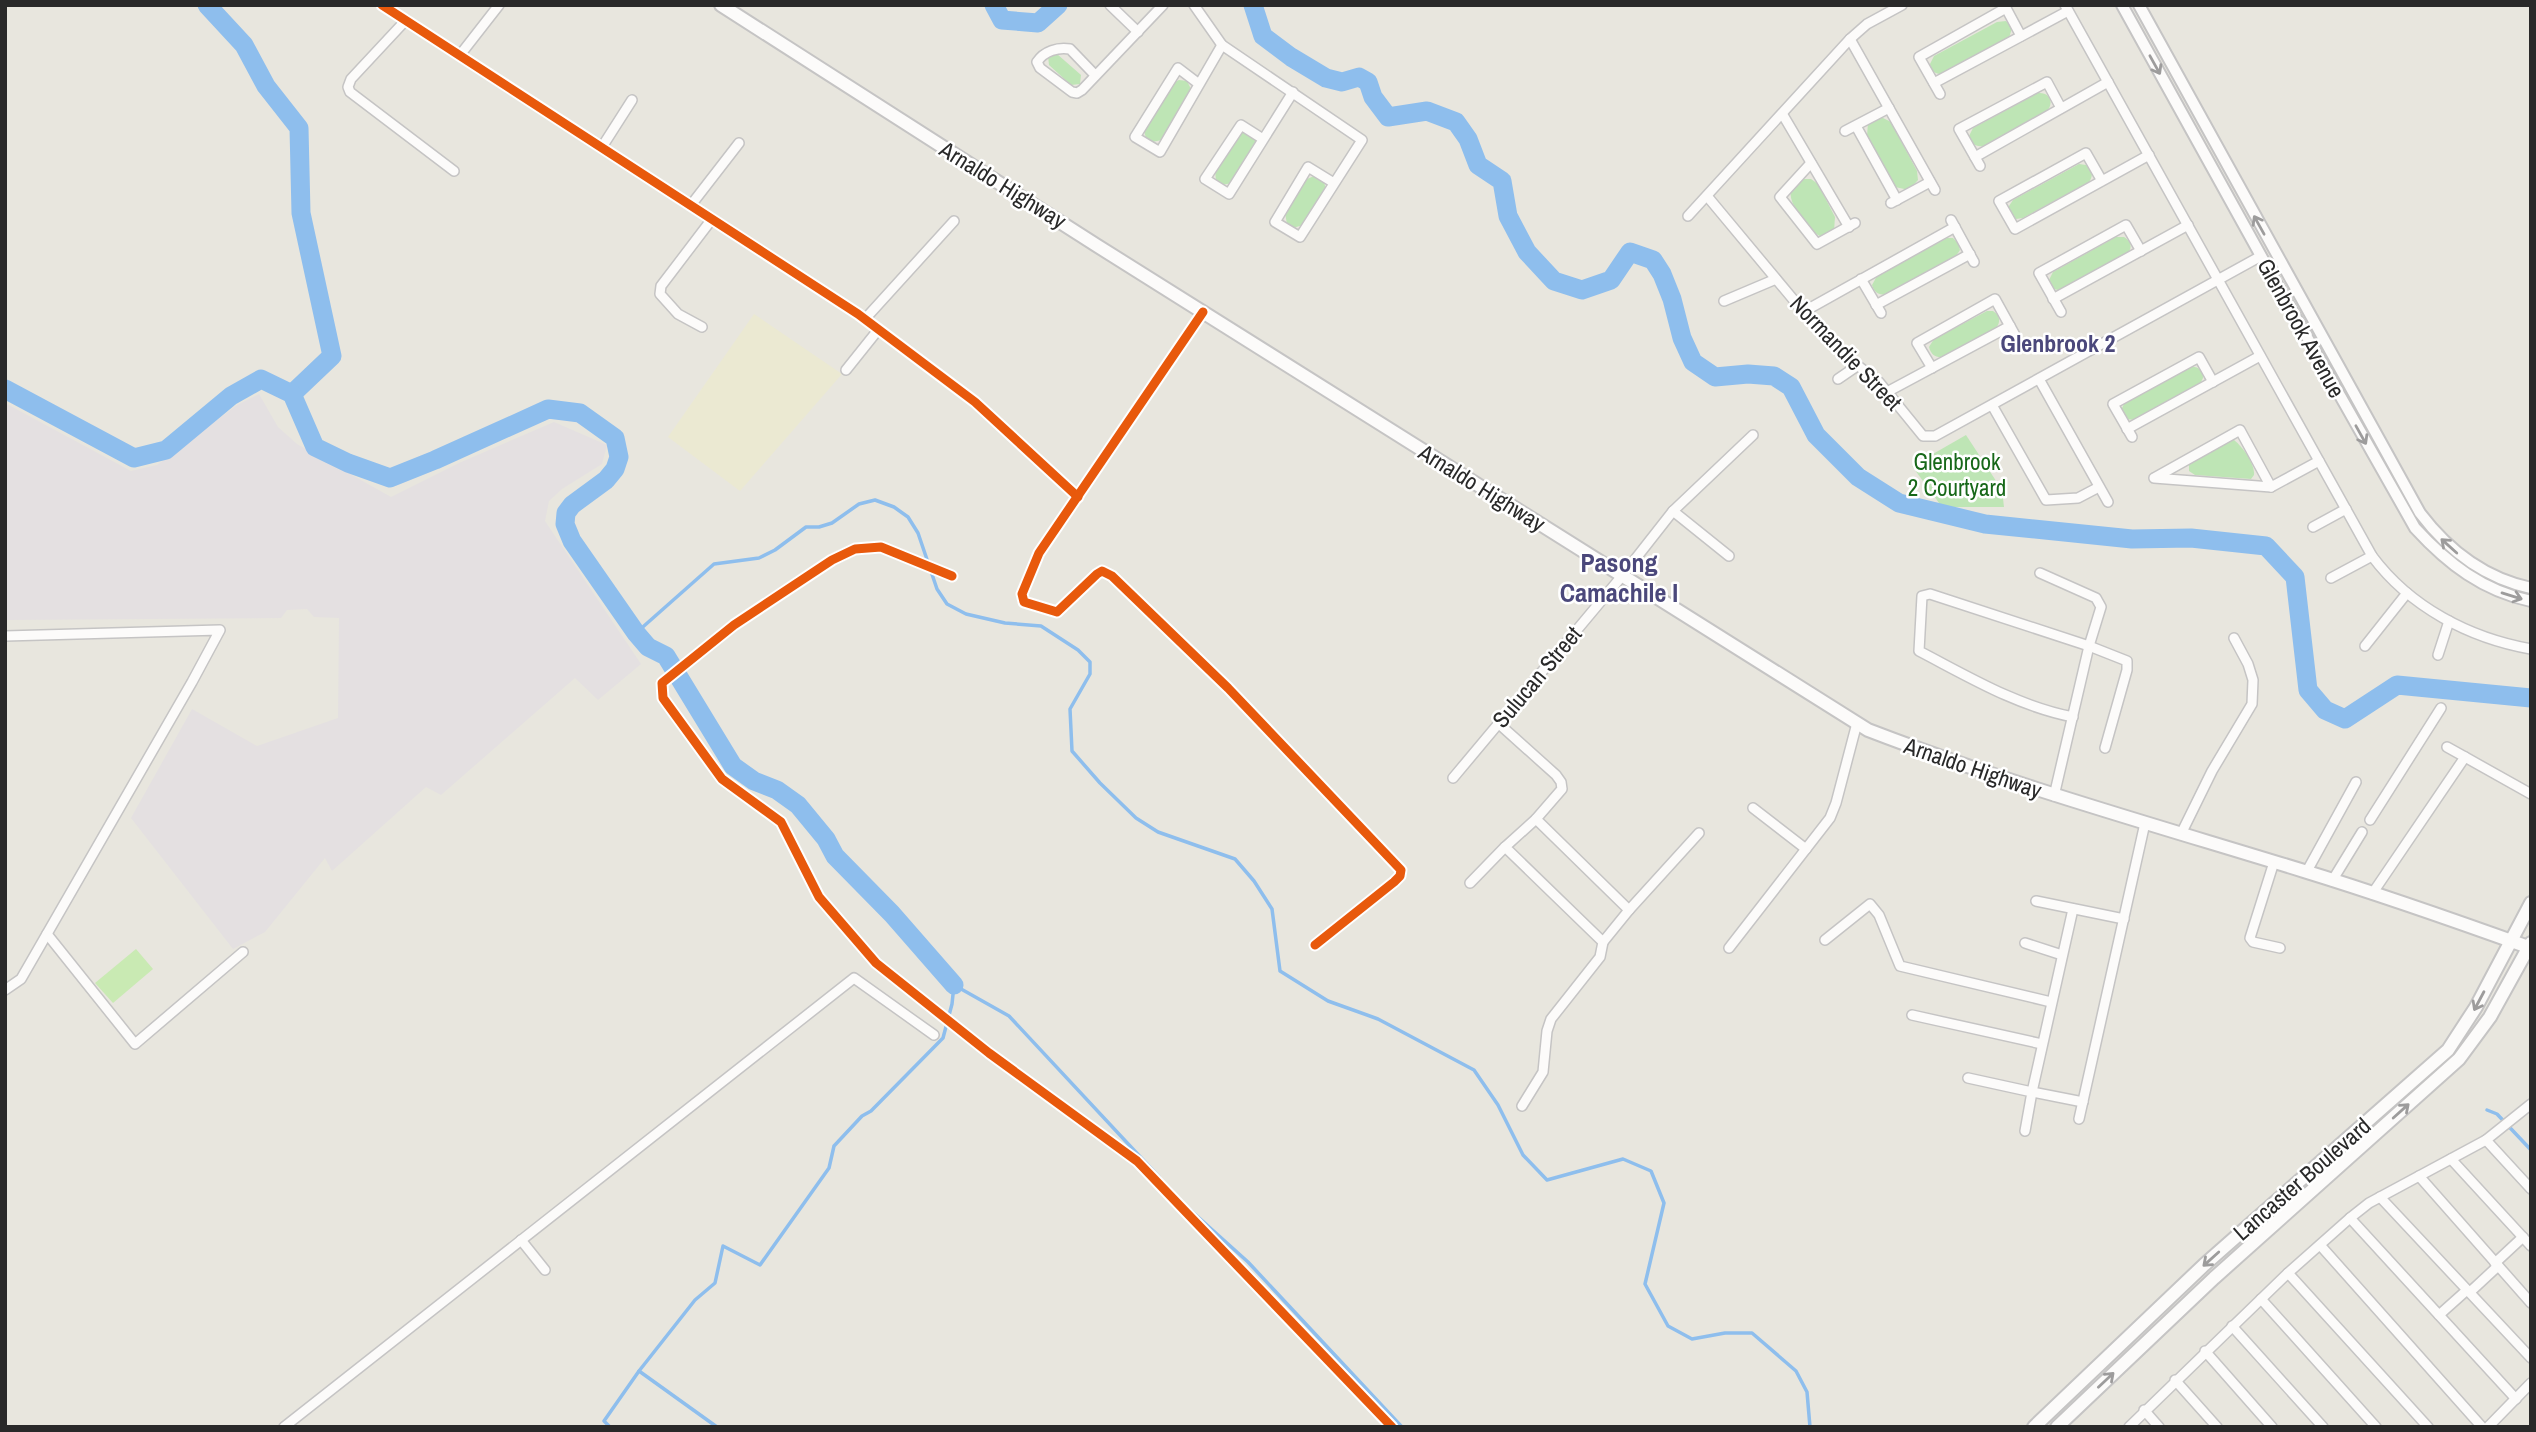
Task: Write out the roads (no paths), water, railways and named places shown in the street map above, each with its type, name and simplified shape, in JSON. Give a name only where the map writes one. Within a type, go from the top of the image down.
[{"type":"main road","name":"Arnaldo Highway","points":[[721,5],[1203,312],[1863,726],[1935,756],[2054,796],[2307,871],[2530,946]]},
{"type":"main road","name":"Lancaster Boulevard","points":[[2035,1427],[2204,1265],[2448,1050],[2476,1007],[2531,903]]},
{"type":"main road","name":"Lancaster Boulevard","points":[[2057,1427],[2214,1278],[2459,1059],[2490,1017],[2530,946]]},
{"type":"street","points":[[382,5],[865,319],[975,402],[1078,497]]},
{"type":"street","points":[[460,55],[499,5]]},
{"type":"street","points":[[1110,5],[1138,32]]},
{"type":"street","points":[[1095,75],[1070,49],[1056,48],[1037,62],[1040,68],[1077,93],[1082,90],[1163,5]]},
{"type":"street","points":[[1194,5],[1222,45],[1362,140],[1300,237],[1275,222],[1308,167],[1334,183]]},
{"type":"street","points":[[1688,216],[1850,39],[1867,24],[1902,5]]},
{"type":"street","name":"Glenbrook Avenue","points":[[2122,5],[2415,528],[2442,557],[2461,572],[2504,594],[2531,601]]},
{"type":"street","name":"Glenbrook Avenue","points":[[2138,5],[2420,513],[2440,537],[2468,561],[2497,578],[2531,588]]},
{"type":"street","points":[[1940,94],[1919,57],[2006,8],[2021,36]]},
{"type":"street","points":[[1934,83],[2067,8],[2372,556],[2407,593],[2449,621],[2491,640],[2531,649]]},
{"type":"street","points":[[406,20],[351,79],[348,87],[350,92],[454,171]]},
{"type":"street","points":[[1850,39],[1932,186],[1894,202],[1856,125]]},
{"type":"street","points":[[1199,84],[1178,68],[1135,137],[1160,152],[1222,45]]},
{"type":"street","points":[[1980,166],[1959,129],[2047,82],[2061,108]]},
{"type":"street","points":[[1975,157],[2108,82]]},
{"type":"street","points":[[1263,139],[1241,125],[1205,179],[1229,194],[1293,92]]},
{"type":"street","points":[[602,146],[632,100]]},
{"type":"street","points":[[1845,131],[1889,108]]},
{"type":"street","points":[[1783,115],[1852,225],[1817,244],[1780,197],[1811,163]]},
{"type":"street","points":[[691,205],[739,143]]},
{"type":"street","points":[[2102,181],[2086,153],[1999,201],[2015,229],[2102,181],[2149,155]]},
{"type":"street","name":"Normandie Street","points":[[1707,196],[1830,343],[1879,382],[1923,436],[1936,436],[1992,405]]},
{"type":"street","points":[[702,327],[678,314],[660,294],[661,286],[712,219]]},
{"type":"street","points":[[865,319],[954,221]]},
{"type":"street","points":[[1803,312],[1953,223],[1972,258],[1879,309],[1861,279]]},
{"type":"street","points":[[2061,312],[2039,273],[2126,225],[2141,251]]},
{"type":"street","points":[[2053,299],[2188,226]]},
{"type":"street","points":[[2099,487],[2078,498],[2046,500],[1992,405],[2261,256]]},
{"type":"street","points":[[1724,301],[1776,279]]},
{"type":"street","points":[[1932,368],[1917,342],[1995,299],[2016,337]]},
{"type":"street","points":[[1203,312],[1039,553],[1022,594],[1024,602],[1057,612],[1097,573],[1102,571],[1112,576],[1228,688],[1401,870],[1400,876],[1394,882],[1315,945]]},
{"type":"street","points":[[1887,392],[2010,326]]},
{"type":"street","points":[[846,370],[878,330]]},
{"type":"street","points":[[2213,382],[2199,357],[2113,404],[2129,433],[2260,356]]},
{"type":"street","points":[[1838,379],[1857,366]]},
{"type":"street","points":[[2039,379],[2108,502]]},
{"type":"street","points":[[2271,487],[2240,430],[2154,478],[2271,487],[2319,461]]},
{"type":"street","name":"Sulucan Street","points":[[1453,778],[1673,511],[1752,435]]},
{"type":"street","points":[[2313,527],[2346,509]]},
{"type":"street","points":[[1673,511],[1729,556]]},
{"type":"street","points":[[952,576],[881,547],[855,549],[832,560],[697,653],[662,683],[663,698],[722,779],[781,822],[819,898],[876,963],[952,1024],[1137,1161],[1392,1427]]},
{"type":"street","points":[[2331,578],[2372,556]]},
{"type":"street","points":[[2040,573],[2096,598],[2101,607],[2089,646],[2054,796]]},
{"type":"street","points":[[2365,646],[2407,593]]},
{"type":"street","points":[[2073,717],[2043,711],[2004,696],[1919,651],[1921,599],[1930,594],[2127,661],[2127,670],[2105,748]]},
{"type":"street","points":[[2438,655],[2449,621]]},
{"type":"street","points":[[5,636],[220,630],[21,979],[5,990]]},
{"type":"street","points":[[2181,834],[2212,771],[2252,704],[2253,680],[2234,638]]},
{"type":"street","points":[[2370,820],[2441,708]]},
{"type":"street","points":[[1470,883],[1558,797],[1562,789],[1561,782],[1498,723]]},
{"type":"street","points":[[1729,948],[1830,818],[1863,726]]},
{"type":"street","points":[[2447,747],[2531,794]]},
{"type":"street","points":[[2372,894],[2465,757]]},
{"type":"street","points":[[2307,871],[2356,782]]},
{"type":"street","points":[[1753,808],[1806,849]]},
{"type":"street","points":[[1536,819],[1629,910]]},
{"type":"street","points":[[2078,1119],[2145,823]]},
{"type":"street","points":[[2332,881],[2362,832]]},
{"type":"street","points":[[1522,1106],[1543,1072],[1547,1031],[1551,1019],[1600,957],[1603,942],[1699,834]]},
{"type":"street","points":[[1505,847],[1603,942]]},
{"type":"street","points":[[2274,862],[2250,938],[2253,942],[2280,948]]},
{"type":"street","points":[[2036,901],[2123,919]]},
{"type":"street","points":[[1825,940],[1870,904],[1879,915],[1900,966],[2051,1002]]},
{"type":"street","points":[[2025,1131],[2073,909]]},
{"type":"street","points":[[47,934],[135,1044],[243,952]]},
{"type":"street","points":[[2025,943],[2062,955]]},
{"type":"street","points":[[284,1427],[854,978],[934,1035]]},
{"type":"street","points":[[1912,1015],[2042,1044]]},
{"type":"street","points":[[1968,1078],[2082,1102]]},
{"type":"street","points":[[2129,1427],[2205,1351],[2350,1217],[2380,1196],[2486,1140],[2531,1104]]},
{"type":"street","points":[[2486,1140],[2531,1189]]},
{"type":"street","points":[[2451,1159],[2531,1246]]},
{"type":"street","points":[[2419,1176],[2531,1303]]},
{"type":"street","points":[[2380,1196],[2531,1358]]},
{"type":"street","points":[[2350,1217],[2516,1399]]},
{"type":"street","points":[[2439,1315],[2468,1291],[2523,1237]]},
{"type":"street","points":[[521,1240],[545,1270]]},
{"type":"street","points":[[2320,1245],[2485,1427],[2531,1383]]},
{"type":"street","points":[[2288,1273],[2428,1427]]},
{"type":"street","points":[[2260,1299],[2376,1427]]},
{"type":"street","points":[[2232,1326],[2323,1427]]},
{"type":"street","points":[[2205,1351],[2272,1427]]},
{"type":"street","points":[[2175,1380],[2217,1427]]},
{"type":"street","points":[[2144,1410],[2160,1427]]},
{"type":"waterway","points":[[207,5],[244,45],[266,86],[299,128],[301,213],[332,356],[292,394]]},
{"type":"waterway","points":[[994,5],[1002,20],[1038,23],[1058,5]]},
{"type":"waterway","points":[[1253,5],[1263,36],[1326,78],[1342,82],[1359,77],[1368,82],[1373,97],[1388,117],[1427,111],[1456,122],[1468,139],[1478,165],[1502,181],[1508,216],[1527,252],[1554,281],[1582,290],[1611,280],[1630,252],[1653,260],[1672,299],[1682,338],[1693,362],[1715,377],[1748,374],[1774,376],[1791,387],[1816,435],[1858,477],[1899,503],[1985,524],[2132,539],[2191,538],[2266,546],[2295,577],[2308,690],[2325,710],[2345,719],[2397,685],[2531,698]]},
{"type":"waterway","points":[[5,389],[134,458],[166,450],[231,396],[261,379],[292,394],[315,447],[348,463],[390,478],[548,409],[580,413],[615,438],[619,457],[615,469],[606,480],[572,505],[566,513],[565,524],[572,541],[636,633],[648,647],[666,656],[733,766],[798,805],[826,839],[835,856],[892,914],[954,985]]},
{"type":"waterway","points":[[636,633],[714,564],[759,558],[775,550],[806,527],[832,523],[859,504],[875,500],[894,507],[908,517],[918,533],[937,589],[947,604],[966,614],[1005,623],[1041,626],[1078,650],[1090,662],[1090,674],[1070,709],[1072,751],[1136,818],[1158,832],[1235,859],[1254,881],[1272,909],[1280,971],[1328,1001],[1378,1019],[1474,1070],[1498,1105],[1523,1155],[1547,1180],[1623,1159],[1651,1171],[1664,1203],[1645,1284],[1668,1326],[1692,1339],[1725,1333],[1752,1333],[1796,1371],[1807,1392],[1810,1427]]},
{"type":"waterway","points":[[610,1427],[604,1421],[639,1371],[695,1300],[715,1283],[723,1246],[760,1265],[829,1168],[834,1146],[943,1038],[954,985],[1009,1016],[1159,1177]]},
{"type":"waterway","points":[[2487,1110],[2497,1114],[2531,1150]]},
{"type":"waterway","points":[[1188,1208],[1248,1262],[1402,1427]]},
{"type":"waterway","points":[[639,1371],[717,1427]]},
{"type":"district","name":"Glenbrook 2","points":[[2058,344]]},
{"type":"district","name":"Pasong Camachile I","points":[[1619,578]]},
{"type":"park label","name":"Glenbrook 2 Courtyard","points":[[1957,475]]}]
